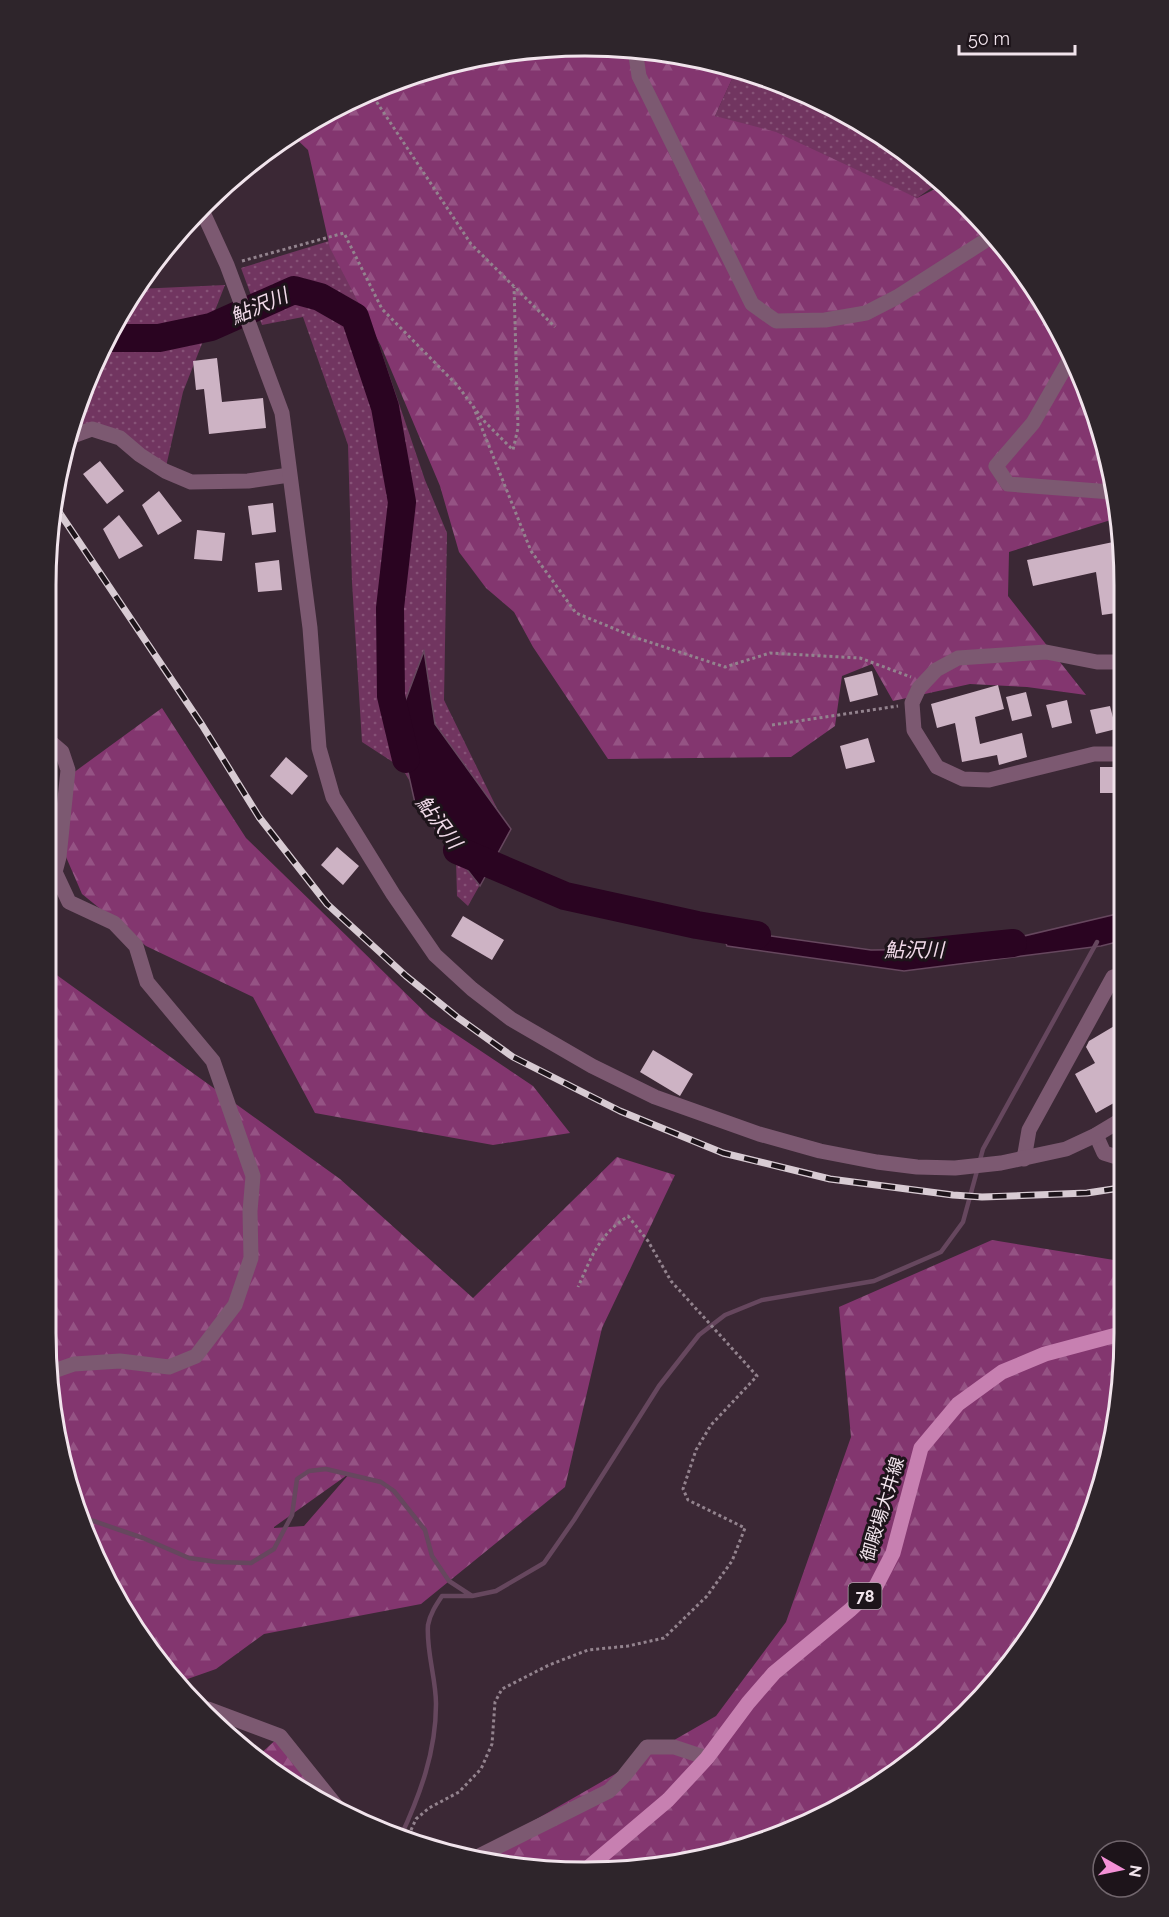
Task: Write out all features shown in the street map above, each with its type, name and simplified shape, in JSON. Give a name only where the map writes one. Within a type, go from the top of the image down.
[{"type":"main road","name":"御殿場大井線","points":[[596,1861],[668,1800],[707,1758],[748,1703],[774,1673],[876,1586],[893,1553],[921,1448],[958,1404],[1002,1372],[1067,1347],[1114,1336]]},
{"type":"street","points":[[636,58],[639,76],[752,304],[776,321],[825,320],[866,313],[897,297],[986,240]]},
{"type":"street","points":[[205,216],[227,265],[282,413],[310,628],[319,748],[333,797],[393,894],[435,955],[472,989],[511,1019],[592,1066],[655,1097],[759,1134],[820,1151],[877,1162],[917,1167],[955,1168],[1001,1163],[1066,1149],[1114,1124]]},
{"type":"street","points":[[1066,366],[1033,423],[996,466],[1008,484],[1105,492]]},
{"type":"street","points":[[78,434],[92,429],[120,438],[140,455],[165,471],[191,482],[248,481],[289,475]]},
{"type":"street","points":[[1114,662],[1097,662],[1046,652],[958,658],[936,670],[919,688],[912,703],[914,730],[936,767],[963,779],[989,780],[1094,754],[1114,754]]},
{"type":"street","points":[[56,747],[62,752],[68,770],[56,868]]},
{"type":"street","points":[[56,874],[69,902],[114,923],[136,946],[147,982],[213,1061],[254,1176],[250,1211],[251,1258],[235,1305],[196,1356],[169,1367],[120,1361],[74,1364],[57,1370]]},
{"type":"street","points":[[1024,1159],[1029,1130],[1114,977]]},
{"type":"street","points":[[1096,1135],[1104,1153],[1114,1156]]},
{"type":"street","points":[[215,1712],[280,1736],[327,1795]]},
{"type":"street","points":[[487,1852],[609,1791],[647,1747],[674,1747],[707,1758]]},
{"type":"path","points":[[375,99],[471,244],[555,327]]},
{"type":"path","points":[[227,265],[344,233],[382,309],[457,385],[485,422],[513,450],[518,429],[514,287]]},
{"type":"path","points":[[473,406],[531,550],[576,613],[637,638],[725,667],[770,652],[860,658],[919,680]]},
{"type":"path","points":[[772,725],[912,703]]},
{"type":"path","points":[[411,1832],[417,1819],[429,1808],[459,1792],[481,1770],[492,1744],[495,1702],[502,1689],[549,1665],[588,1650],[628,1646],[664,1638],[707,1596],[732,1561],[745,1528],[688,1500],[683,1489],[696,1450],[711,1425],[757,1376],[671,1281],[648,1242],[628,1216],[612,1227],[595,1250],[579,1287]]},
{"type":"shaded area","points":[[733,77],[755,84],[787,96],[849,126],[907,165],[933,187],[917,198],[715,116]]},
{"type":"shaded area","points":[[329,241],[377,339],[425,480],[447,533],[444,700],[509,833],[468,906],[457,896],[456,860],[402,768],[362,742],[352,582],[348,445],[303,317],[262,325],[241,268]]},
{"type":"shaded area","points":[[225,285],[183,392],[165,471],[92,429],[78,435],[96,382],[110,351],[126,320],[147,289]]},
{"type":"green space","points":[[584,56],[619,57],[688,66],[733,77],[715,116],[776,132],[917,198],[935,189],[959,210],[982,236],[1024,291],[1059,351],[1085,414],[1103,481],[1109,520],[1009,552],[1008,596],[1086,695],[1027,687],[970,684],[893,701],[872,664],[842,676],[835,726],[791,757],[608,759],[533,647],[514,612],[486,588],[459,552],[440,486],[381,346],[330,248],[308,150],[298,140],[320,126],[382,96],[414,84],[481,66],[515,60]]},
{"type":"green space","points":[[162,708],[246,838],[430,1017],[533,1086],[570,1133],[493,1145],[315,1113],[253,997],[146,946],[82,894],[60,843],[73,773]]},
{"type":"green space","points":[[56,974],[340,1179],[473,1298],[617,1157],[675,1175],[602,1328],[565,1487],[421,1604],[264,1634],[216,1669],[186,1680],[165,1655],[126,1597],[96,1535],[84,1503],[66,1436],[60,1402],[56,1332]],"holes":[[[350,1473],[304,1526],[274,1527]]]},
{"type":"green space","points":[[992,1240],[1114,1260],[1114,1332],[1109,1402],[1095,1469],[1085,1503],[1059,1566],[1024,1626],[1004,1655],[959,1707],[907,1752],[849,1791],[787,1821],[721,1843],[654,1857],[584,1862],[515,1857],[481,1851],[716,1716],[786,1622],[851,1437],[839,1307]]},
{"type":"green space","points":[[280,1736],[327,1795],[291,1772],[262,1752]]},
{"type":"water","points":[[424,651],[435,724],[511,829],[480,886],[415,803],[397,723]]},
{"type":"water","points":[[1114,915],[1114,943],[904,971],[727,946],[721,929],[871,950],[969,949]]},
{"type":"building","points":[[217,358],[222,402],[263,398],[266,428],[209,434],[204,389],[196,390],[193,361]]},
{"type":"building","points":[[100,461],[124,491],[107,504],[83,474]]},
{"type":"building","points":[[159,491],[182,521],[158,535],[142,505]]},
{"type":"building","points":[[273,503],[276,532],[252,535],[248,506]]},
{"type":"building","points":[[119,515],[143,546],[119,559],[103,529]]},
{"type":"building","points":[[197,530],[225,533],[222,561],[194,559]]},
{"type":"building","points":[[1111,542],[1114,613],[1102,615],[1096,572],[1033,586],[1027,560]]},
{"type":"building","points":[[279,560],[282,590],[258,592],[255,563]]},
{"type":"building","points":[[872,671],[878,695],[850,702],[844,678]]},
{"type":"building","points":[[998,685],[1004,709],[975,717],[980,744],[1022,733],[1027,757],[999,765],[997,755],[962,762],[955,723],[937,728],[931,704]]},
{"type":"building","points":[[1026,692],[1032,716],[1012,721],[1006,697]]},
{"type":"building","points":[[1067,700],[1072,723],[1052,728],[1046,705]]},
{"type":"building","points":[[1110,706],[1114,730],[1096,734],[1090,710]]},
{"type":"building","points":[[868,738],[875,762],[846,769],[840,746]]},
{"type":"building","points":[[286,757],[308,776],[292,795],[270,776]]},
{"type":"building","points":[[1100,767],[1114,767],[1114,793],[1100,793]]},
{"type":"building","points":[[337,847],[359,866],[343,885],[321,865]]},
{"type":"building","points":[[463,916],[504,940],[492,960],[451,936]]},
{"type":"building","points":[[1114,1026],[1114,1103],[1096,1113],[1075,1074],[1095,1063],[1086,1047],[1089,1041]]},
{"type":"building","points":[[653,1050],[693,1074],[680,1096],[640,1072]]},
{"type":"waterway","name":"鮎沢川","points":[[117,338],[159,338],[211,327],[294,290],[320,297],[355,317],[385,407],[402,502],[390,608],[391,696],[406,759]]},
{"type":"waterway","name":"鮎沢川","points":[[457,850],[565,896],[697,925],[757,935]]},
{"type":"waterway","points":[[404,1829],[426,1773],[433,1739],[436,1694],[428,1645],[428,1625],[442,1596],[472,1596],[496,1591],[544,1563],[659,1386],[699,1335],[725,1315],[762,1300],[874,1281],[941,1252],[963,1222],[983,1149],[1097,942]]},
{"type":"waterway","name":"鮎沢川","points":[[925,952],[1013,943]]},
{"type":"waterway","points":[[90,1520],[143,1538],[189,1558],[251,1563],[274,1549],[292,1515],[297,1479],[309,1471],[326,1469],[381,1482],[394,1491],[425,1530],[432,1556],[449,1581],[472,1596]]},
{"type":"railway","points":[[60,514],[202,725],[259,817],[327,904],[406,976],[457,1017],[513,1057],[620,1111],[723,1153],[830,1179],[982,1197],[1087,1193],[1114,1189]]}]
